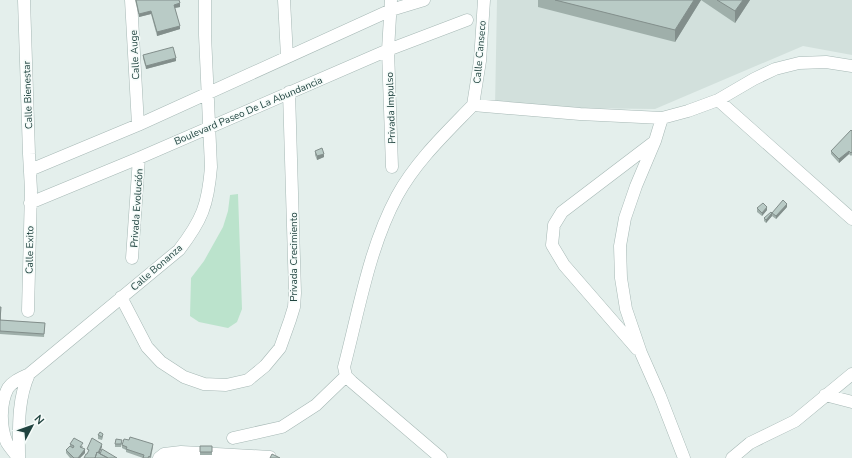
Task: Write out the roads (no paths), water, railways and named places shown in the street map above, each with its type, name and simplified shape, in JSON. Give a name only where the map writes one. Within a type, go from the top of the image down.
[{"type":"street","name":"Calle Bienestar","points":[[24,0],[31,190]]},
{"type":"street","name":"Calle Auge","points":[[131,0],[138,125]]},
{"type":"street","name":"Calle Bonanza","points":[[19,458],[3,442],[1,411],[3,398],[8,388],[18,379],[29,374],[179,250],[194,230],[204,211],[209,189],[211,167],[205,35],[205,0]]},
{"type":"street","points":[[284,0],[287,57]]},
{"type":"street","points":[[30,170],[138,125],[287,57],[391,5],[424,0]]},
{"type":"street","name":"Calle Canseco","points":[[473,104],[480,61],[484,0]]},
{"type":"street","name":"Privada Impulso","points":[[391,5],[388,50],[392,167]]},
{"type":"street","name":"Boulevard Paseo De La Abundancia","points":[[30,203],[140,158],[388,50],[467,20]]},
{"type":"street","points":[[441,458],[346,376],[344,367],[381,231],[398,195],[422,160],[473,104],[580,114],[662,118],[688,111],[718,100],[754,79],[775,69],[798,63],[826,62],[852,66]]},
{"type":"street","name":"Privada Crecimiento","points":[[121,297],[147,347],[160,362],[184,378],[204,384],[226,385],[248,380],[265,366],[280,348],[294,307],[295,293],[289,92]]},
{"type":"street","points":[[718,100],[852,219]]},
{"type":"street","points":[[662,118],[655,141],[636,186],[625,218],[620,246],[621,278],[626,309],[641,353],[660,396],[684,458]]},
{"type":"street","points":[[641,353],[564,265],[552,246],[554,225],[562,212],[655,141]]},
{"type":"street","name":"Privada Evolución","points":[[132,258],[140,158]]},
{"type":"street","name":"Calle Exito","points":[[28,311],[31,190]]},
{"type":"street","name":"Calle Bonanza","points":[[19,458],[20,399],[29,374]]},
{"type":"street","points":[[732,458],[750,444],[795,421],[852,374]]},
{"type":"street","points":[[233,438],[282,427],[316,405],[346,376]]},
{"type":"street","points":[[825,395],[852,402]]},
{"type":"street","points":[[3,442],[19,442]]},
{"type":"street","points":[[159,458],[164,454],[181,452],[270,458]]}]
